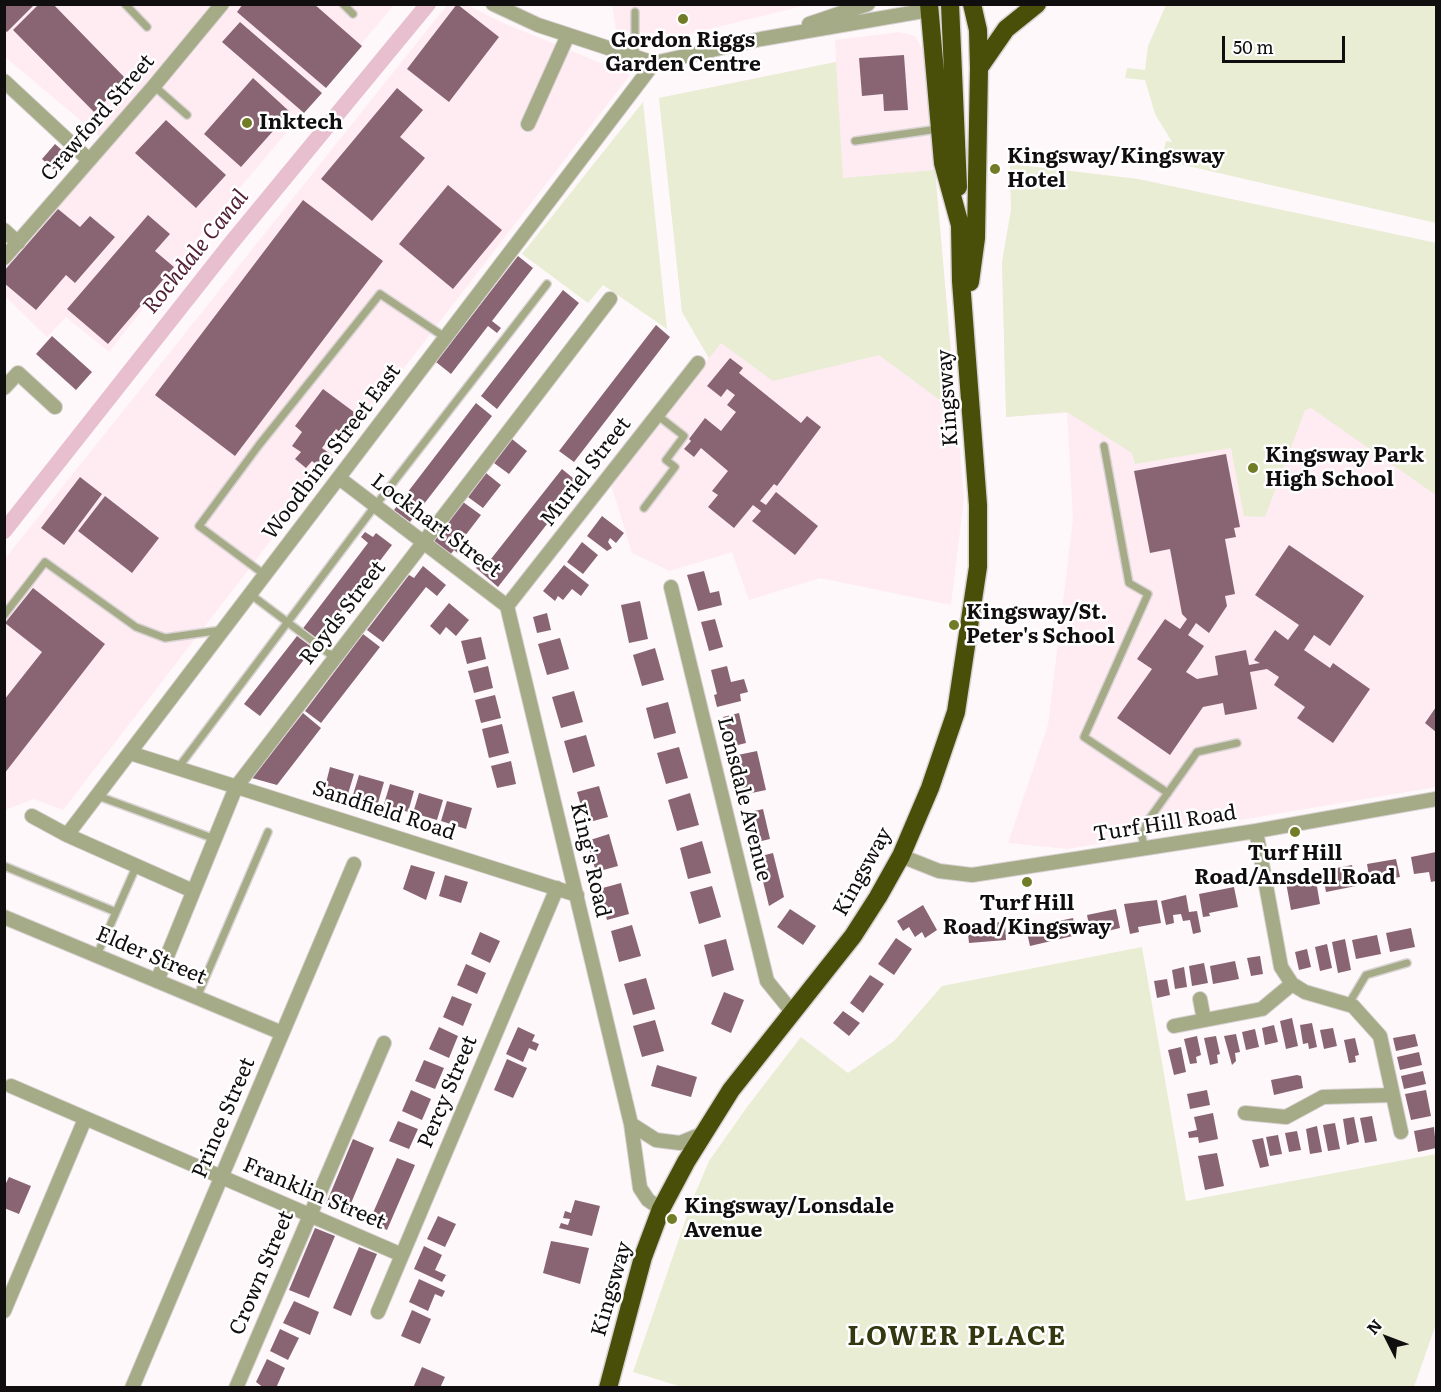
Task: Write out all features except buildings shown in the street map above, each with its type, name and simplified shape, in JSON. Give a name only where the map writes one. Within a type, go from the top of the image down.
[{"type":"highway","name":"Kingsway","points":[[964,319],[976,238],[979,68],[978,30],[972,4]]},
{"type":"highway","points":[[979,68],[1006,29],[1037,4]]},
{"type":"highway","points":[[929,7],[952,5],[960,225]]},
{"type":"highway","name":"Kingsway","points":[[608,1388],[643,1257],[661,1209],[702,1134],[731,1090],[853,936],[901,856],[930,788],[956,712],[976,579],[978,505],[964,319],[960,225],[943,163],[929,7]]},
{"type":"street","name":"Crawford Street","points":[[4,258],[154,86],[222,4]]},
{"type":"street","points":[[493,4],[568,35],[654,63],[761,39],[929,7]]},
{"type":"street","points":[[761,39],[868,4]]},
{"type":"street","points":[[528,124],[568,35]]},
{"type":"street","name":"Woodbine Street East","points":[[68,835],[654,63]]},
{"type":"street","points":[[7,88],[89,160]]},
{"type":"street","points":[[4,230],[18,243]]},
{"type":"street","name":"Royds Street","points":[[157,981],[236,787],[610,299]]},
{"type":"street","name":"Muriel Street","points":[[507,606],[698,363]]},
{"type":"street","points":[[4,388],[18,373],[54,407]]},
{"type":"street","name":"Lockhart Street","points":[[339,478],[507,606]]},
{"type":"street","name":"Lonsdale Avenue","points":[[671,587],[767,981],[793,1013]]},
{"type":"street","name":"King's Road","points":[[507,606],[631,1124],[640,1188],[648,1200],[661,1209]]},
{"type":"street","name":"Sandfield Road","points":[[130,753],[577,895]]},
{"type":"street","name":"Turf Hill Road","points":[[901,856],[939,871],[972,875],[1256,831],[1437,799]]},
{"type":"street","points":[[32,816],[110,855],[193,891]]},
{"type":"street","points":[[1256,831],[1281,967],[1292,984],[1305,992],[1353,1006],[1380,1036],[1401,1132]]},
{"type":"street","name":"Prince Street","points":[[132,1388],[354,864]]},
{"type":"street","name":"Percy Street","points":[[378,1312],[557,888]]},
{"type":"street","name":"Elder Street","points":[[4,916],[282,1033]]},
{"type":"street","points":[[1174,1026],[1262,1009],[1292,984]]},
{"type":"street","points":[[1200,999],[1204,1020]]},
{"type":"street","name":"Crown Street","points":[[236,1388],[384,1043]]},
{"type":"street","name":"Franklin Street","points":[[11,1086],[402,1255]]},
{"type":"street","points":[[1245,1113],[1286,1117],[1323,1097],[1393,1095]]},
{"type":"street","points":[[4,1311],[85,1119]]},
{"type":"street","points":[[631,1124],[656,1140],[680,1143],[702,1134]]},
{"type":"lane","points":[[125,4],[147,27]]},
{"type":"lane","points":[[343,4],[354,14]]},
{"type":"lane","points":[[635,12],[635,57]]},
{"type":"lane","points":[[154,86],[188,115]]},
{"type":"lane","points":[[855,141],[941,129]]},
{"type":"lane","points":[[178,768],[375,506],[547,284]]},
{"type":"lane","points":[[265,574],[199,526],[259,445],[380,294],[446,338]]},
{"type":"lane","points":[[644,507],[675,467],[666,459],[684,436],[657,415]]},
{"type":"lane","points":[[1104,446],[1129,583],[1148,594],[1084,736],[1168,793]]},
{"type":"lane","points":[[4,615],[45,562],[136,627],[165,638],[223,629]]},
{"type":"lane","points":[[250,594],[335,658]]},
{"type":"lane","points":[[1145,848],[1142,837],[1147,822],[1197,752],[1237,743]]},
{"type":"lane","points":[[98,796],[215,839]]},
{"type":"lane","points":[[197,997],[268,832]]},
{"type":"lane","points":[[4,866],[116,912]]},
{"type":"lane","points":[[96,955],[136,867]]},
{"type":"lane","points":[[1348,1005],[1366,975],[1407,963]]},
{"type":"shaded area","points":[[4,5],[394,5],[206,228],[109,352],[66,317],[47,337],[5,296],[5,269],[111,146],[5,57]]},
{"type":"shaded area","points":[[447,5],[467,5],[501,22],[630,75],[63,810],[34,799],[5,810],[4,560]]},
{"type":"shaded area","name":"Gordon Riggs Garden Centre","points":[[612,5],[807,5],[681,36],[616,30]]},
{"type":"shaded area","points":[[899,32],[915,36],[923,50],[935,170],[964,498],[951,605],[820,578],[749,600],[732,552],[670,571],[632,553],[611,484],[709,358],[682,312],[659,98],[836,62],[835,40]]},
{"type":"shaded area","name":"Kingsway Park High School","points":[[1010,164],[1138,179],[1436,243],[1436,787],[1068,849],[1008,843],[1048,725],[1073,519],[1067,413],[1006,417],[1002,262],[1011,210]]},
{"type":"green space","points":[[1166,5],[1436,5],[1436,223],[1162,160],[1166,141],[1172,142],[1155,114],[1145,80],[1125,78],[1127,68],[1145,70],[1148,46]]},
{"type":"green space","points":[[836,62],[843,178],[935,170],[956,412],[879,355],[773,381],[721,343],[709,358],[682,312],[659,98]]},
{"type":"green space","points":[[643,102],[667,329],[603,285],[588,303],[522,254]]},
{"type":"green space","points":[[1010,164],[1138,179],[1436,243],[1436,495],[1311,408],[1305,410],[1265,517],[1244,516],[1231,448],[1135,464],[1132,453],[1067,412],[1006,417],[1002,262],[1011,210]]},
{"type":"green space","points":[[1142,947],[1186,1201],[1436,1154],[1436,1324],[1414,1387],[685,1388],[633,1372],[692,1201],[709,1161],[801,1037],[848,1073],[894,1041],[942,986]]},
{"type":"waterway","name":"Rochdale Canal","points":[[4,531],[232,242],[428,4]]},
{"type":"place","name":"Gordon Riggs Garden Centre","points":[[683,19]]},
{"type":"place","name":"Inktech","points":[[247,123]]},
{"type":"place","name":"Kingsway/Kingsway Hotel","points":[[995,169]]},
{"type":"place","name":"Kingsway Park High School","points":[[1253,468]]},
{"type":"place","name":"Kingsway/St. Peter's School","points":[[954,625]]},
{"type":"place","name":"Turf Hill Road/Ansdell Road","points":[[1295,832]]},
{"type":"place","name":"Turf Hill Road/Kingsway","points":[[1027,882]]},
{"type":"place","name":"Kingsway/Lonsdale Avenue","points":[[672,1219]]},
{"type":"district","name":"LOWER PLACE","points":[[957,1337]]}]
